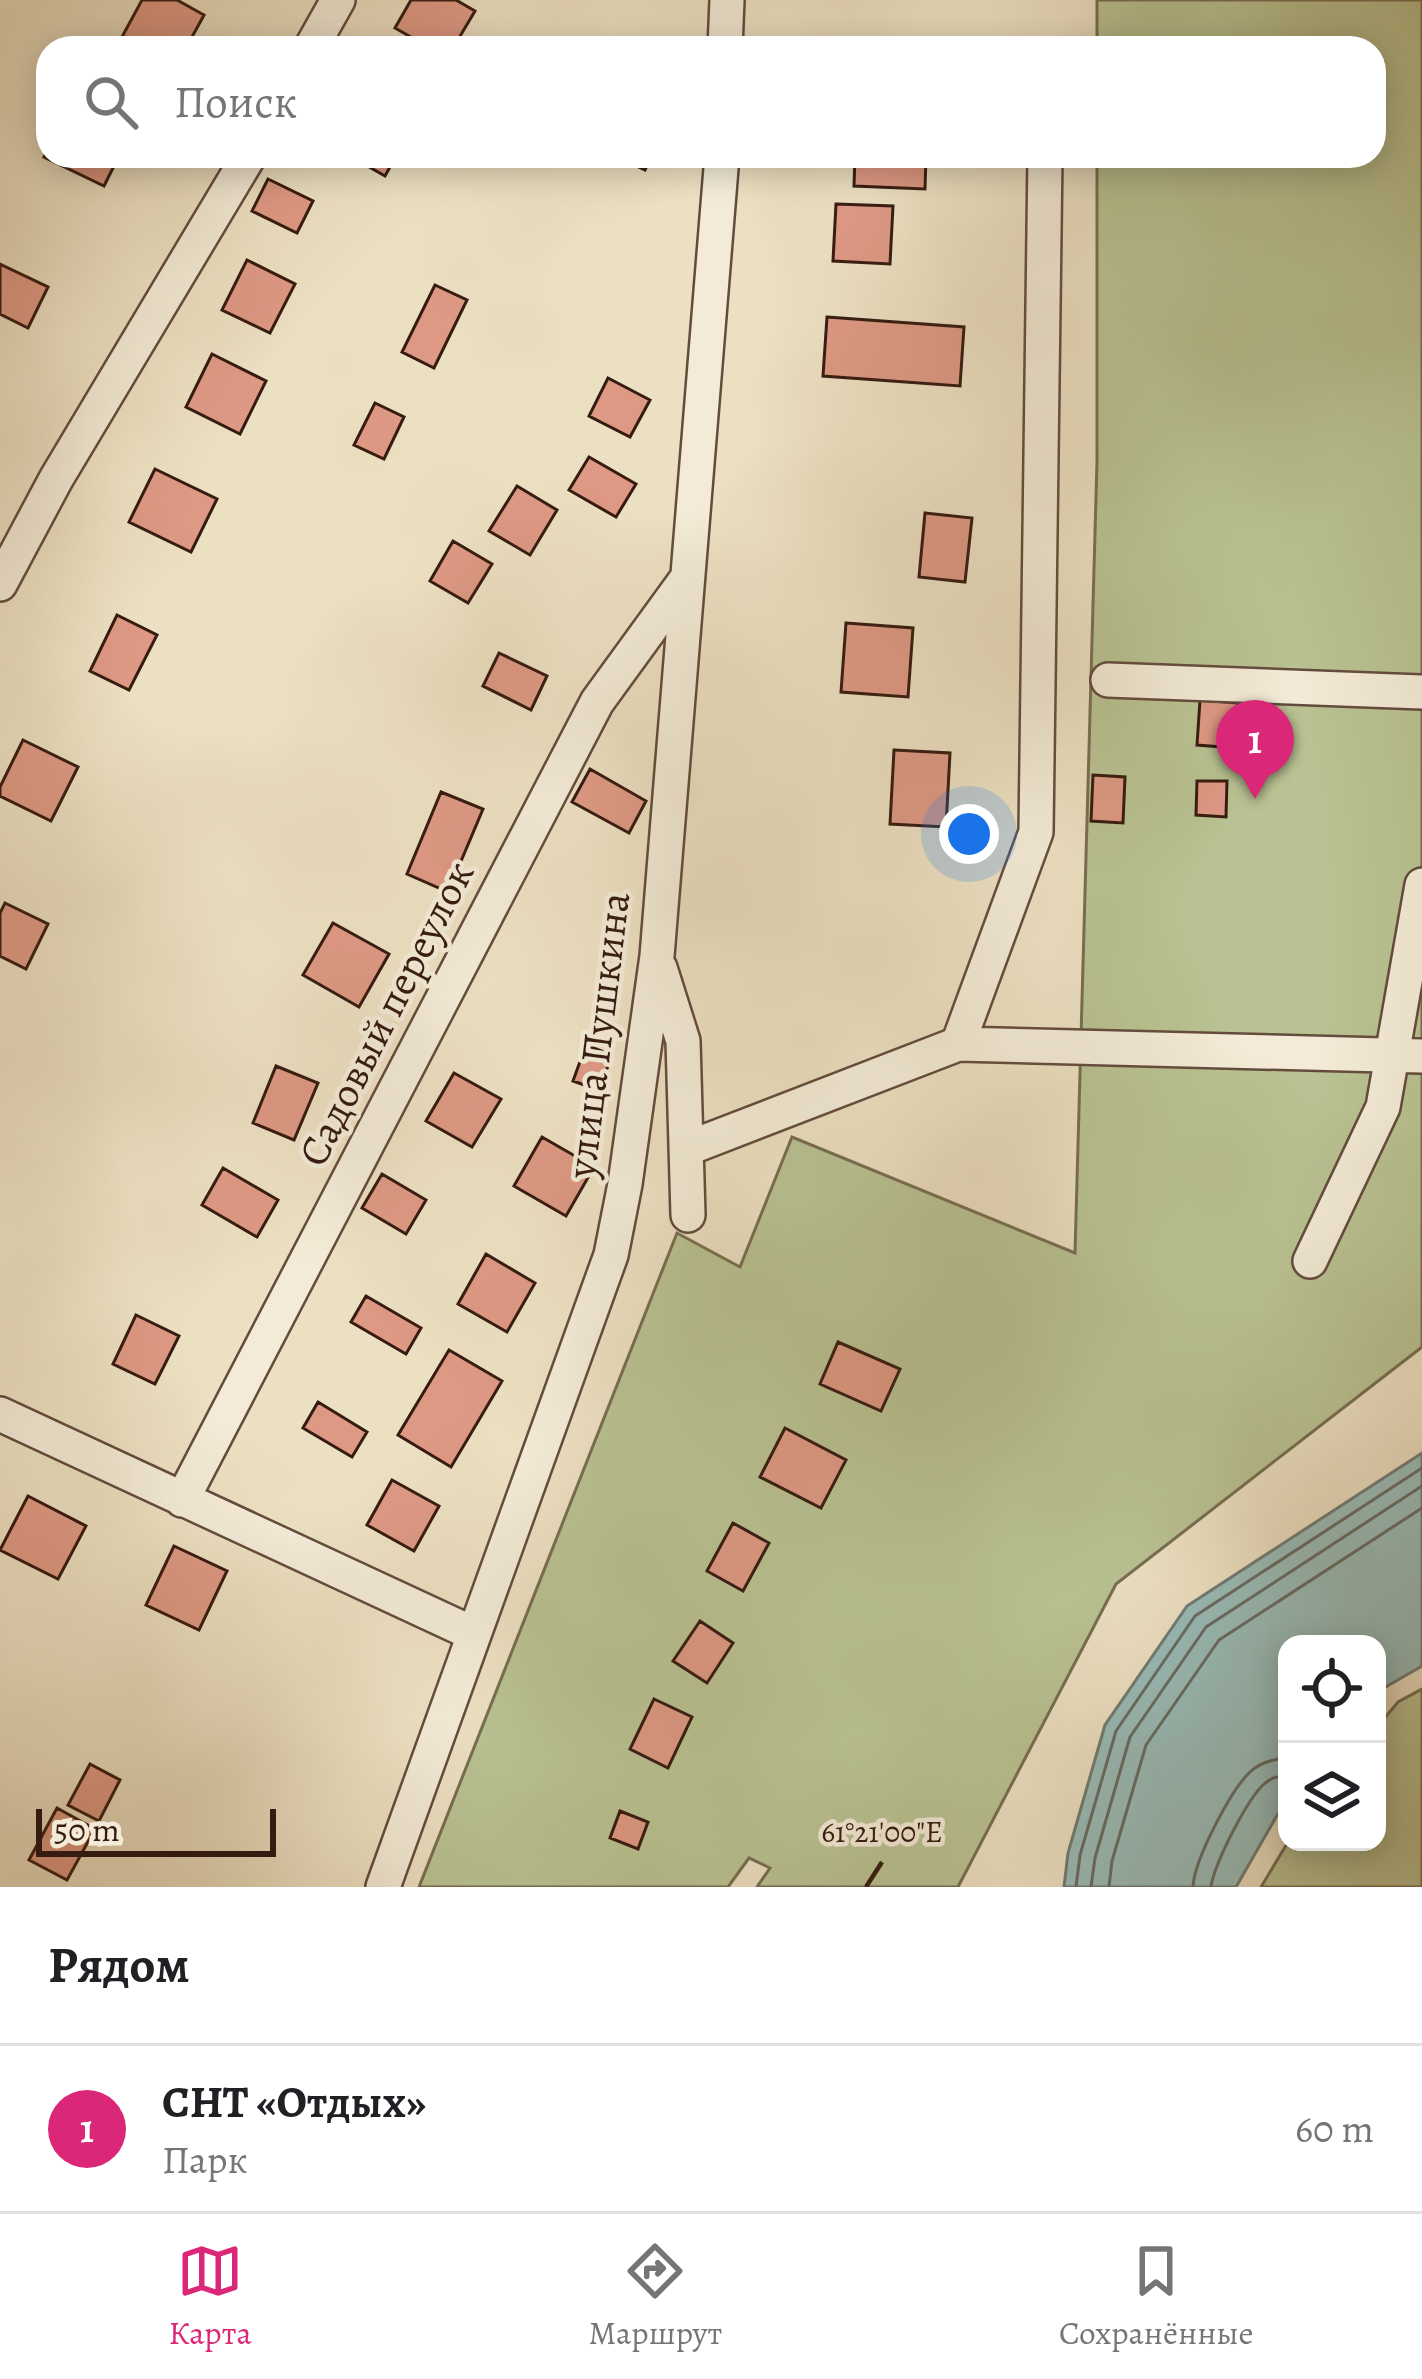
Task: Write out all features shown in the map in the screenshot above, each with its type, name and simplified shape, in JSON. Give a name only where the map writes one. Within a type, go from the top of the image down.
[{"type":"street","points":[[318,36],[338,0]]},
{"type":"street","points":[[726,36],[727,0]]},
{"type":"street","points":[[0,584],[56,479],[242,168]]},
{"type":"street","name":"улица Пушкина","points":[[383,1887],[610,1255],[625,1184],[657,956],[721,168]]},
{"type":"street","points":[[958,1044],[1036,832],[1045,168]]},
{"type":"street","name":"Садовый переулок","points":[[182,1499],[597,702],[686,580]]},
{"type":"street","points":[[1108,680],[1422,692]]},
{"type":"street","points":[[1310,1261],[1407,1056],[1422,885]]},
{"type":"street","points":[[657,956],[682,1041],[688,1215]]},
{"type":"street","points":[[686,1149],[958,1044],[1407,1056]]},
{"type":"street","points":[[1,1418],[474,1634]]},
{"type":"green space","points":[[1097,0],[1422,0],[1422,1347],[1116,1584],[958,1887],[757,1887],[770,1868],[749,1858],[728,1887],[419,1887],[677,1233],[740,1267],[792,1137],[1075,1253],[1097,461],[1097,168],[1386,168],[1386,36],[1097,36]]},
{"type":"green space","points":[[1422,1689],[1422,1887],[1261,1887],[1283,1851],[1386,1851],[1386,1716],[1398,1702]]},
{"type":"water","points":[[1422,1453],[1422,1666],[1386,1687],[1386,1635],[1278,1635],[1278,1814],[1236,1887],[1064,1887],[1068,1853],[1105,1725],[1187,1606]]},
{"type":"building","points":[[142,0],[177,0],[204,15],[193,36],[122,36]]},
{"type":"building","points":[[411,0],[456,0],[475,11],[460,36],[409,36],[395,28]]},
{"type":"building","points":[[67,168],[113,168],[104,186]]},
{"type":"building","points":[[855,168],[926,168],[925,189],[854,186]]},
{"type":"building","points":[[268,179],[313,201],[297,233],[252,211]]},
{"type":"building","points":[[836,204],[893,206],[890,264],[833,261]]},
{"type":"building","points":[[247,260],[295,284],[270,333],[222,310]]},
{"type":"building","points":[[0,264],[48,287],[28,328],[0,314]]},
{"type":"building","points":[[435,285],[467,300],[434,368],[402,352]]},
{"type":"building","points":[[827,317],[964,327],[960,386],[823,376]]},
{"type":"building","points":[[212,354],[266,381],[240,434],[186,407]]},
{"type":"building","points":[[608,378],[650,400],[630,437],[589,416]]},
{"type":"building","points":[[375,403],[404,417],[384,459],[354,445]]},
{"type":"building","points":[[589,457],[636,484],[616,517],[569,490]]},
{"type":"building","points":[[155,469],[217,499],[191,552],[129,522]]},
{"type":"building","points":[[517,486],[557,510],[530,555],[489,531]]},
{"type":"building","points":[[925,513],[972,518],[965,582],[919,577]]},
{"type":"building","points":[[453,541],[492,564],[468,603],[430,581]]},
{"type":"building","points":[[117,615],[157,635],[129,690],[90,671]]},
{"type":"building","points":[[846,623],[913,628],[908,697],[841,692]]},
{"type":"building","points":[[499,653],[547,676],[531,710],[483,686]]},
{"type":"building","points":[[1200,700],[1238,703],[1235,748],[1197,745]]},
{"type":"building","points":[[23,740],[78,767],[51,821],[0,796]]},
{"type":"building","points":[[894,750],[950,753],[946,827],[890,824]]},
{"type":"building","points":[[590,769],[646,801],[629,833],[572,802]]},
{"type":"building","points":[[1093,775],[1125,777],[1123,823],[1091,821]]},
{"type":"building","points":[[1197,781],[1227,781],[1226,817],[1196,815]]},
{"type":"building","points":[[441,792],[483,809],[448,892],[407,874]]},
{"type":"building","points":[[5,903],[48,924],[26,969],[0,956],[0,913]]},
{"type":"building","points":[[333,923],[389,954],[359,1007],[303,975]]},
{"type":"building","points":[[586,1045],[612,1055],[599,1090],[573,1081]]},
{"type":"building","points":[[276,1066],[318,1083],[294,1140],[253,1123]]},
{"type":"building","points":[[454,1073],[501,1099],[472,1147],[426,1121]]},
{"type":"building","points":[[542,1137],[594,1167],[566,1216],[514,1186]]},
{"type":"building","points":[[223,1168],[278,1200],[257,1237],[202,1205]]},
{"type":"building","points":[[382,1174],[426,1200],[406,1234],[362,1208]]},
{"type":"building","points":[[486,1254],[535,1283],[507,1332],[458,1304]]},
{"type":"building","points":[[366,1296],[421,1328],[406,1354],[351,1322]]},
{"type":"building","points":[[136,1315],[179,1336],[155,1384],[113,1364]]},
{"type":"building","points":[[838,1342],[900,1369],[881,1411],[820,1384]]},
{"type":"building","points":[[449,1350],[502,1381],[451,1467],[398,1435]]},
{"type":"building","points":[[318,1402],[367,1432],[352,1457],[303,1428]]},
{"type":"building","points":[[785,1428],[846,1460],[821,1508],[760,1477]]},
{"type":"building","points":[[392,1480],[439,1506],[414,1551],[367,1525]]},
{"type":"building","points":[[28,1496],[86,1526],[58,1579],[0,1550]]},
{"type":"building","points":[[733,1523],[769,1543],[743,1591],[707,1571]]},
{"type":"building","points":[[174,1546],[227,1571],[199,1630],[146,1605]]},
{"type":"building","points":[[700,1621],[733,1643],[707,1683],[673,1661]]},
{"type":"building","points":[[654,1699],[692,1717],[668,1768],[630,1749]]},
{"type":"building","points":[[90,1764],[120,1780],[99,1821],[68,1805]]},
{"type":"building","points":[[57,1808],[95,1829],[67,1880],[29,1860]]},
{"type":"building","points":[[620,1811],[648,1822],[638,1849],[610,1838]]},
{"type":"place","name":"СНТ «Отдых»","points":[[1255,799]]}]
